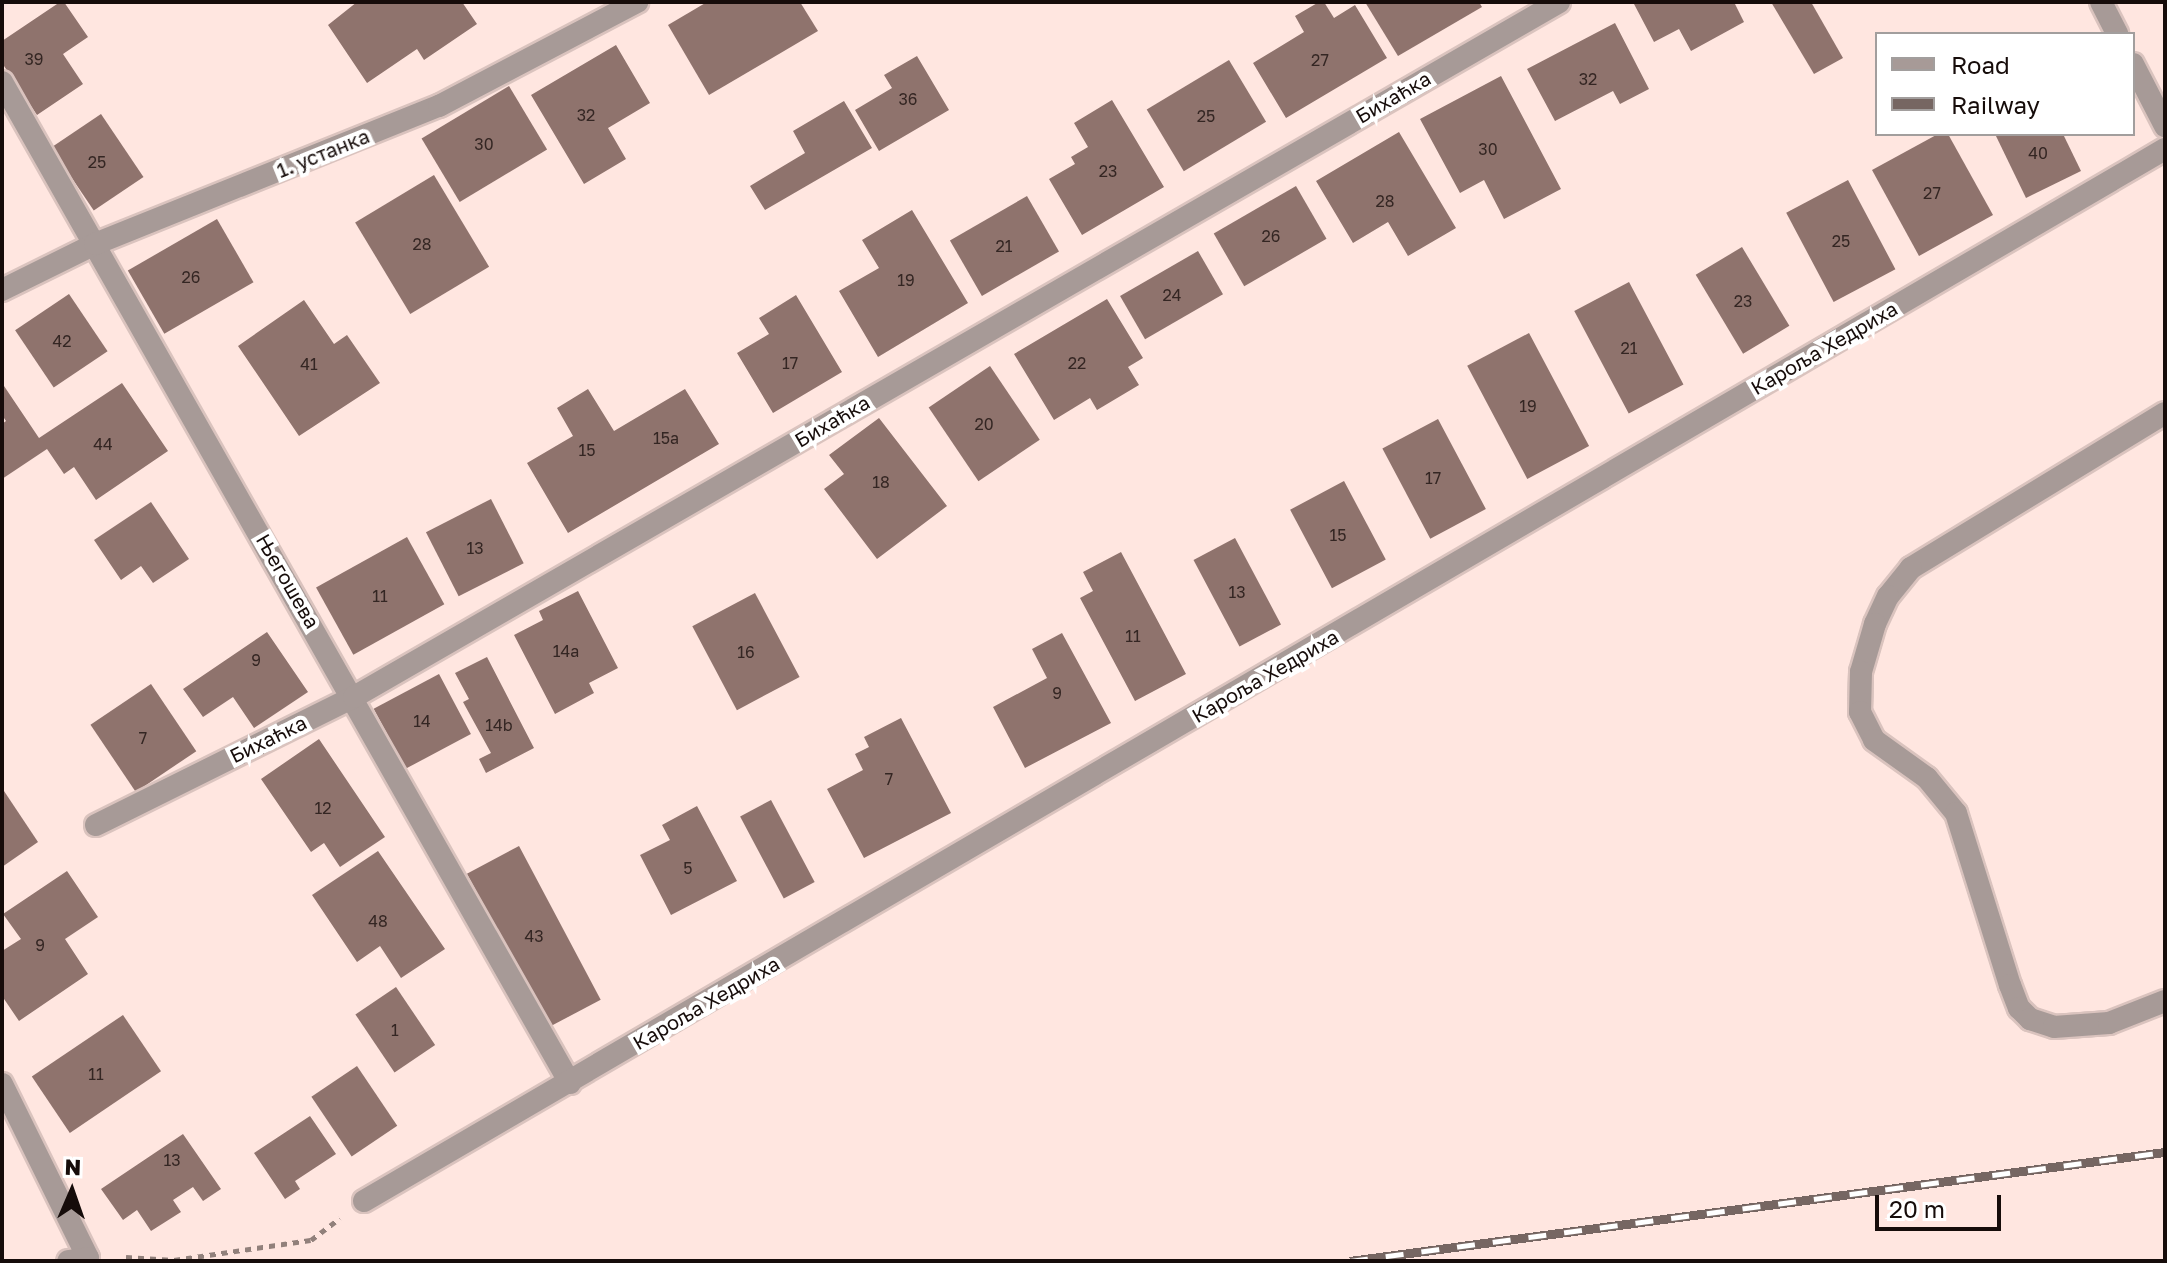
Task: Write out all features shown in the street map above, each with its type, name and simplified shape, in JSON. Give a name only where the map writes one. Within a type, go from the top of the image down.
[{"type":"street","name":"1. устанка","points":[[2,290],[95,244],[439,106],[637,2]]},
{"type":"street","name":"Бихаћка","points":[[96,825],[354,697],[1559,2]]},
{"type":"street","points":[[2101,2],[2116,32]]},
{"type":"street","points":[[2135,68],[2165,126]]},
{"type":"street","name":"Његошева","points":[[2,82],[354,697],[570,1083]]},
{"type":"street","name":"Кароља Хедриха","points":[[364,1201],[2165,149]]},
{"type":"street","points":[[2165,413],[1911,568],[1888,596],[1875,624],[1861,672],[1860,712],[1874,740],[1927,778],[1956,813],[2010,985],[2019,1008],[2030,1019],[2054,1027],[2109,1023],[2165,1001]]},
{"type":"street","points":[[2,1084],[78,1260]]},
{"type":"path","points":[[126,1257],[174,1260],[311,1240],[364,1201]]},
{"type":"building","points":[[64,2],[88,37],[63,54],[83,84],[37,115],[2,63],[2,41]]},
{"type":"building","points":[[357,2],[462,2],[477,24],[424,60],[417,49],[367,83],[328,25]]},
{"type":"building","points":[[707,2],[800,2],[818,31],[709,95],[668,25]]},
{"type":"building","points":[[1324,2],[1334,18],[1355,5],[1387,58],[1286,118],[1253,63],[1304,32],[1295,16]]},
{"type":"building","points":[[1365,2],[1479,2],[1482,7],[1398,56]]},
{"type":"building","points":[[1734,2],[1744,22],[1691,51],[1679,29],[1654,42],[1634,4]]},
{"type":"building","points":[[1771,2],[1811,2],[1843,58],[1814,74]]},
{"type":"building","points":[[1615,23],[1649,89],[1620,104],[1613,91],[1555,121],[1527,69]]},
{"type":"building","points":[[616,45],[650,103],[608,128],[626,159],[584,184],[531,95]]},
{"type":"building","points":[[917,56],[949,110],[879,151],[855,110],[892,88],[884,75]]},
{"type":"building","points":[[1229,60],[1266,122],[1184,171],[1147,109]]},
{"type":"building","points":[[1501,76],[1561,189],[1504,219],[1484,180],[1460,193],[1420,119]]},
{"type":"building","points":[[509,86],[547,149],[460,202],[422,139]]},
{"type":"building","points":[[1112,100],[1164,187],[1082,235],[1049,179],[1075,164],[1071,157],[1088,147],[1074,123]]},
{"type":"building","points":[[844,101],[872,148],[765,210],[750,186],[805,153],[793,131]]},
{"type":"building","points":[[101,114],[143,177],[94,211],[51,148]]},
{"type":"building","points":[[1399,132],[1456,228],[1408,256],[1388,222],[1353,243],[1316,181]]},
{"type":"building","points":[[1934,136],[1949,136],[1993,215],[1919,256],[1872,170]]},
{"type":"building","points":[[1996,136],[2064,136],[2081,171],[2026,198]]},
{"type":"building","points":[[434,175],[489,267],[410,314],[355,222]]},
{"type":"building","points":[[1848,180],[1895,269],[1834,302],[1786,213]]},
{"type":"building","points":[[1296,186],[1326,239],[1244,286],[1214,234]]},
{"type":"building","points":[[1027,196],[1059,251],[982,296],[950,241]]},
{"type":"building","points":[[912,210],[968,303],[878,357],[839,291],[879,268],[862,240]]},
{"type":"building","points":[[217,219],[254,282],[164,334],[128,270]]},
{"type":"building","points":[[1742,247],[1789,326],[1743,354],[1696,275]]},
{"type":"building","points":[[1198,251],[1223,294],[1145,339],[1120,296]]},
{"type":"building","points":[[1629,282],[1683,384],[1629,414],[1574,311]]},
{"type":"building","points":[[69,294],[108,351],[54,388],[15,330]]},
{"type":"building","points":[[796,295],[842,372],[773,413],[737,353],[769,334],[759,318]]},
{"type":"building","points":[[1107,299],[1143,358],[1128,367],[1139,385],[1097,410],[1090,398],[1054,420],[1014,354]]},
{"type":"building","points":[[304,300],[334,344],[347,335],[380,383],[299,436],[238,346]]},
{"type":"building","points":[[1529,333],[1589,446],[1527,479],[1467,366]]},
{"type":"building","points":[[990,366],[1040,440],[978,481],[929,407]]},
{"type":"building","points":[[2,383],[39,438],[122,383],[168,451],[96,500],[74,467],[64,474],[47,449],[2,479],[2,424],[6,421],[2,415]]},
{"type":"building","points":[[588,389],[614,431],[685,389],[719,444],[568,533],[527,463],[573,436],[557,408]]},
{"type":"building","points":[[879,418],[947,506],[877,559],[824,489],[844,474],[829,455]]},
{"type":"building","points":[[1438,419],[1486,509],[1430,539],[1382,449]]},
{"type":"building","points":[[1344,481],[1386,560],[1332,588],[1290,510]]},
{"type":"building","points":[[491,499],[524,563],[459,596],[426,532]]},
{"type":"building","points":[[151,502],[189,559],[153,583],[141,566],[121,580],[94,540]]},
{"type":"building","points":[[407,537],[444,604],[353,655],[316,587]]},
{"type":"building","points":[[1235,538],[1281,625],[1240,647],[1194,560]]},
{"type":"building","points":[[1121,552],[1186,674],[1135,701],[1080,598],[1093,591],[1083,572]]},
{"type":"building","points":[[578,591],[618,668],[589,683],[594,693],[555,714],[514,635],[543,620],[539,611]]},
{"type":"building","points":[[755,593],[800,677],[737,710],[692,626]]},
{"type":"building","points":[[267,632],[308,692],[254,728],[233,697],[203,717],[183,689]]},
{"type":"building","points":[[1062,633],[1111,723],[1025,768],[993,707],[1047,678],[1032,649]]},
{"type":"building","points":[[487,657],[534,748],[486,773],[479,759],[491,753],[463,702],[469,699],[455,673]]},
{"type":"building","points":[[439,674],[471,734],[406,769],[374,709]]},
{"type":"building","points":[[151,684],[196,751],[136,792],[90,725]]},
{"type":"building","points":[[901,718],[951,813],[864,858],[827,789],[863,770],[855,754],[869,747],[864,737]]},
{"type":"building","points":[[319,739],[385,837],[340,867],[324,843],[311,852],[261,779]]},
{"type":"building","points":[[2,788],[38,842],[2,867]]},
{"type":"building","points":[[771,800],[815,882],[784,899],[740,816]]},
{"type":"building","points":[[697,806],[737,881],[671,915],[640,855],[670,840],[662,825]]},
{"type":"building","points":[[519,846],[601,1000],[549,1027],[467,874]]},
{"type":"building","points":[[378,851],[445,949],[401,978],[380,946],[357,962],[312,895]]},
{"type":"building","points":[[67,871],[98,917],[65,939],[88,974],[19,1021],[2,996],[2,951],[21,939],[3,914]]},
{"type":"building","points":[[396,987],[435,1045],[395,1072],[355,1014]]},
{"type":"building","points":[[123,1015],[161,1071],[70,1133],[32,1077]]},
{"type":"building","points":[[357,1066],[397,1126],[352,1156],[311,1097]]},
{"type":"building","points":[[310,1116],[336,1154],[295,1181],[300,1189],[285,1199],[254,1153]]},
{"type":"building","points":[[183,1134],[221,1189],[203,1201],[193,1187],[173,1200],[181,1212],[151,1231],[137,1210],[123,1220],[101,1189]]},
{"type":"railway","points":[[1350,1261],[2165,1152]]}]
